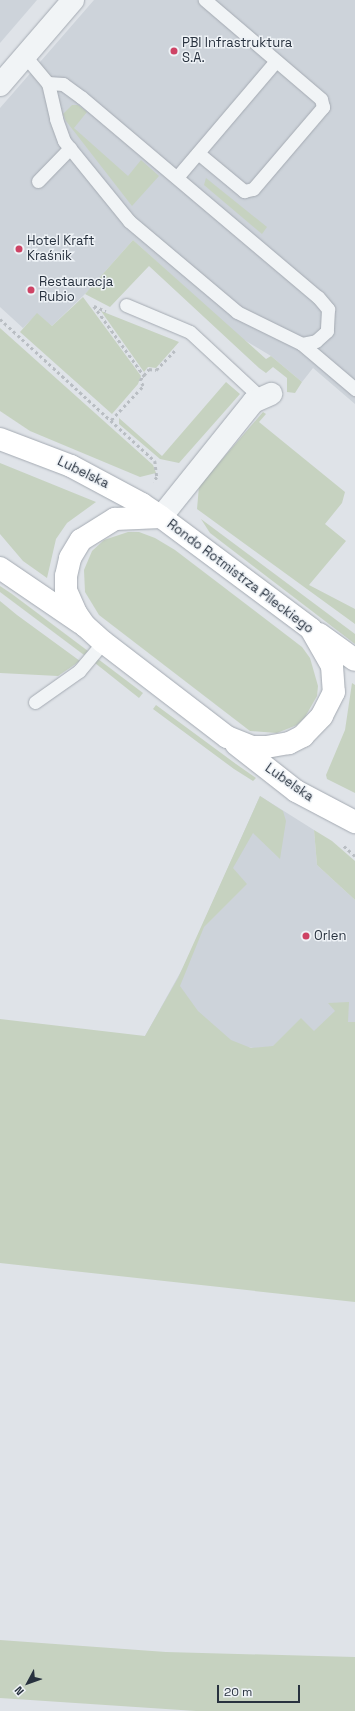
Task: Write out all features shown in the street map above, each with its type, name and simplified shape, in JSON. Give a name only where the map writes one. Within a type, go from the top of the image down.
[{"type":"main road","points":[[0,431],[34,452]]},
{"type":"main road","name":"Lubelska","points":[[0,440],[91,475],[161,517]]},
{"type":"main road","name":"Rondo Rotmistrza Pileckiego","points":[[161,517],[312,629],[327,653],[335,681],[334,692],[322,716],[303,736],[278,746],[252,747],[227,737],[103,642],[85,626],[66,592],[66,576],[75,548],[90,532],[115,519],[161,517]]},
{"type":"main road","points":[[0,555],[9,573],[85,626]]},
{"type":"main road","points":[[312,629],[355,660]]},
{"type":"main road","name":"Lubelska","points":[[227,737],[296,790],[355,822]]},
{"type":"street","points":[[0,85],[73,0]]},
{"type":"street","points":[[161,517],[265,395]]},
{"type":"lane","points":[[198,152],[244,191],[253,188],[323,107],[321,99],[205,0]]},
{"type":"lane","points":[[25,56],[48,83],[56,119],[70,148],[129,222],[237,312],[302,344],[355,389]]},
{"type":"lane","points":[[178,176],[276,61]]},
{"type":"lane","points":[[48,83],[63,84],[81,97],[178,176],[318,296],[328,309],[327,331],[316,341],[302,344]]},
{"type":"lane","points":[[38,181],[70,148]]},
{"type":"lane","points":[[126,305],[190,332],[265,395]]},
{"type":"lane","points":[[35,702],[74,676],[103,642]]},
{"type":"path","points":[[94,306],[144,376]]},
{"type":"path","points":[[0,319],[156,461],[157,477],[151,485]]},
{"type":"path","points":[[111,420],[143,386],[140,380],[149,369],[156,370],[178,347]]},
{"type":"shaded area","points":[[0,0],[37,0],[0,43]]},
{"type":"shaded area","points":[[94,0],[355,0],[355,404],[313,368],[302,382],[271,356],[241,338],[133,240],[85,294],[52,326],[37,314],[23,328],[0,307],[0,108]]},
{"type":"shaded area","points":[[260,796],[314,830],[317,865],[355,900],[355,1059],[145,1036],[185,964]]},
{"type":"green space","points":[[72,105],[78,105],[87,112],[74,128],[128,176],[141,160],[159,176],[132,206],[66,121],[63,114]]},
{"type":"green space","points":[[206,178],[267,227],[262,234],[204,185]]},
{"type":"green space","points":[[133,240],[266,359],[271,356],[302,382],[295,393],[287,392],[287,378],[273,367],[266,373],[259,368],[149,266],[110,307],[85,294]]},
{"type":"green space","points":[[83,297],[141,376],[138,384],[112,414],[20,332],[37,313],[52,326]]},
{"type":"green space","points":[[101,311],[179,342],[156,368],[148,367],[144,372]]},
{"type":"green space","points":[[0,328],[153,465],[156,473],[140,477],[30,431],[0,411]]},
{"type":"green space","points":[[226,382],[240,394],[179,463],[160,459],[119,424],[119,418],[162,456]]},
{"type":"green space","points":[[263,412],[266,414],[259,422],[345,492],[342,503],[325,524],[346,541],[309,585],[355,609],[355,624],[197,509],[199,486]]},
{"type":"green space","points":[[0,463],[96,502],[67,523],[56,539],[47,578],[23,561],[0,534]]},
{"type":"green space","points":[[201,519],[355,634],[355,644],[210,533]]},
{"type":"green space","points":[[128,532],[139,532],[155,538],[175,550],[302,647],[310,658],[318,686],[317,696],[305,717],[297,725],[277,733],[250,731],[99,615],[85,592],[84,570],[92,551],[104,540]]},
{"type":"green space","points":[[0,586],[88,651],[84,655],[0,592]]},
{"type":"green space","points":[[0,601],[80,661],[58,676],[0,673]]},
{"type":"green space","points":[[98,659],[143,693],[139,698],[95,663]]},
{"type":"green space","points":[[352,683],[355,685],[355,793],[327,779],[326,775],[345,730]]},
{"type":"green space","points":[[156,705],[256,778],[253,781],[234,769],[153,709]]},
{"type":"green space","points":[[260,796],[283,811],[286,821],[280,859],[253,833],[233,868],[247,884],[204,927],[180,986],[198,1011],[231,1040],[251,1048],[273,1046],[301,1018],[314,1031],[335,1011],[328,1003],[349,1002],[348,1022],[355,1022],[355,1302],[0,1263],[0,1019],[145,1036],[178,978]]},
{"type":"green space","points":[[314,830],[332,841],[355,861],[355,900],[317,865]]},
{"type":"green space","points":[[0,1640],[166,1652],[355,1657],[355,1711],[196,1711],[0,1698]]},
{"type":"place","name":"PBI Infrastruktura S.A.","points":[[174,51]]},
{"type":"place","name":"Hotel Kraft Kraśnik","points":[[19,249]]},
{"type":"place","name":"Restauracja Rubio","points":[[31,290]]},
{"type":"place","name":"Orlen","points":[[306,936]]}]
